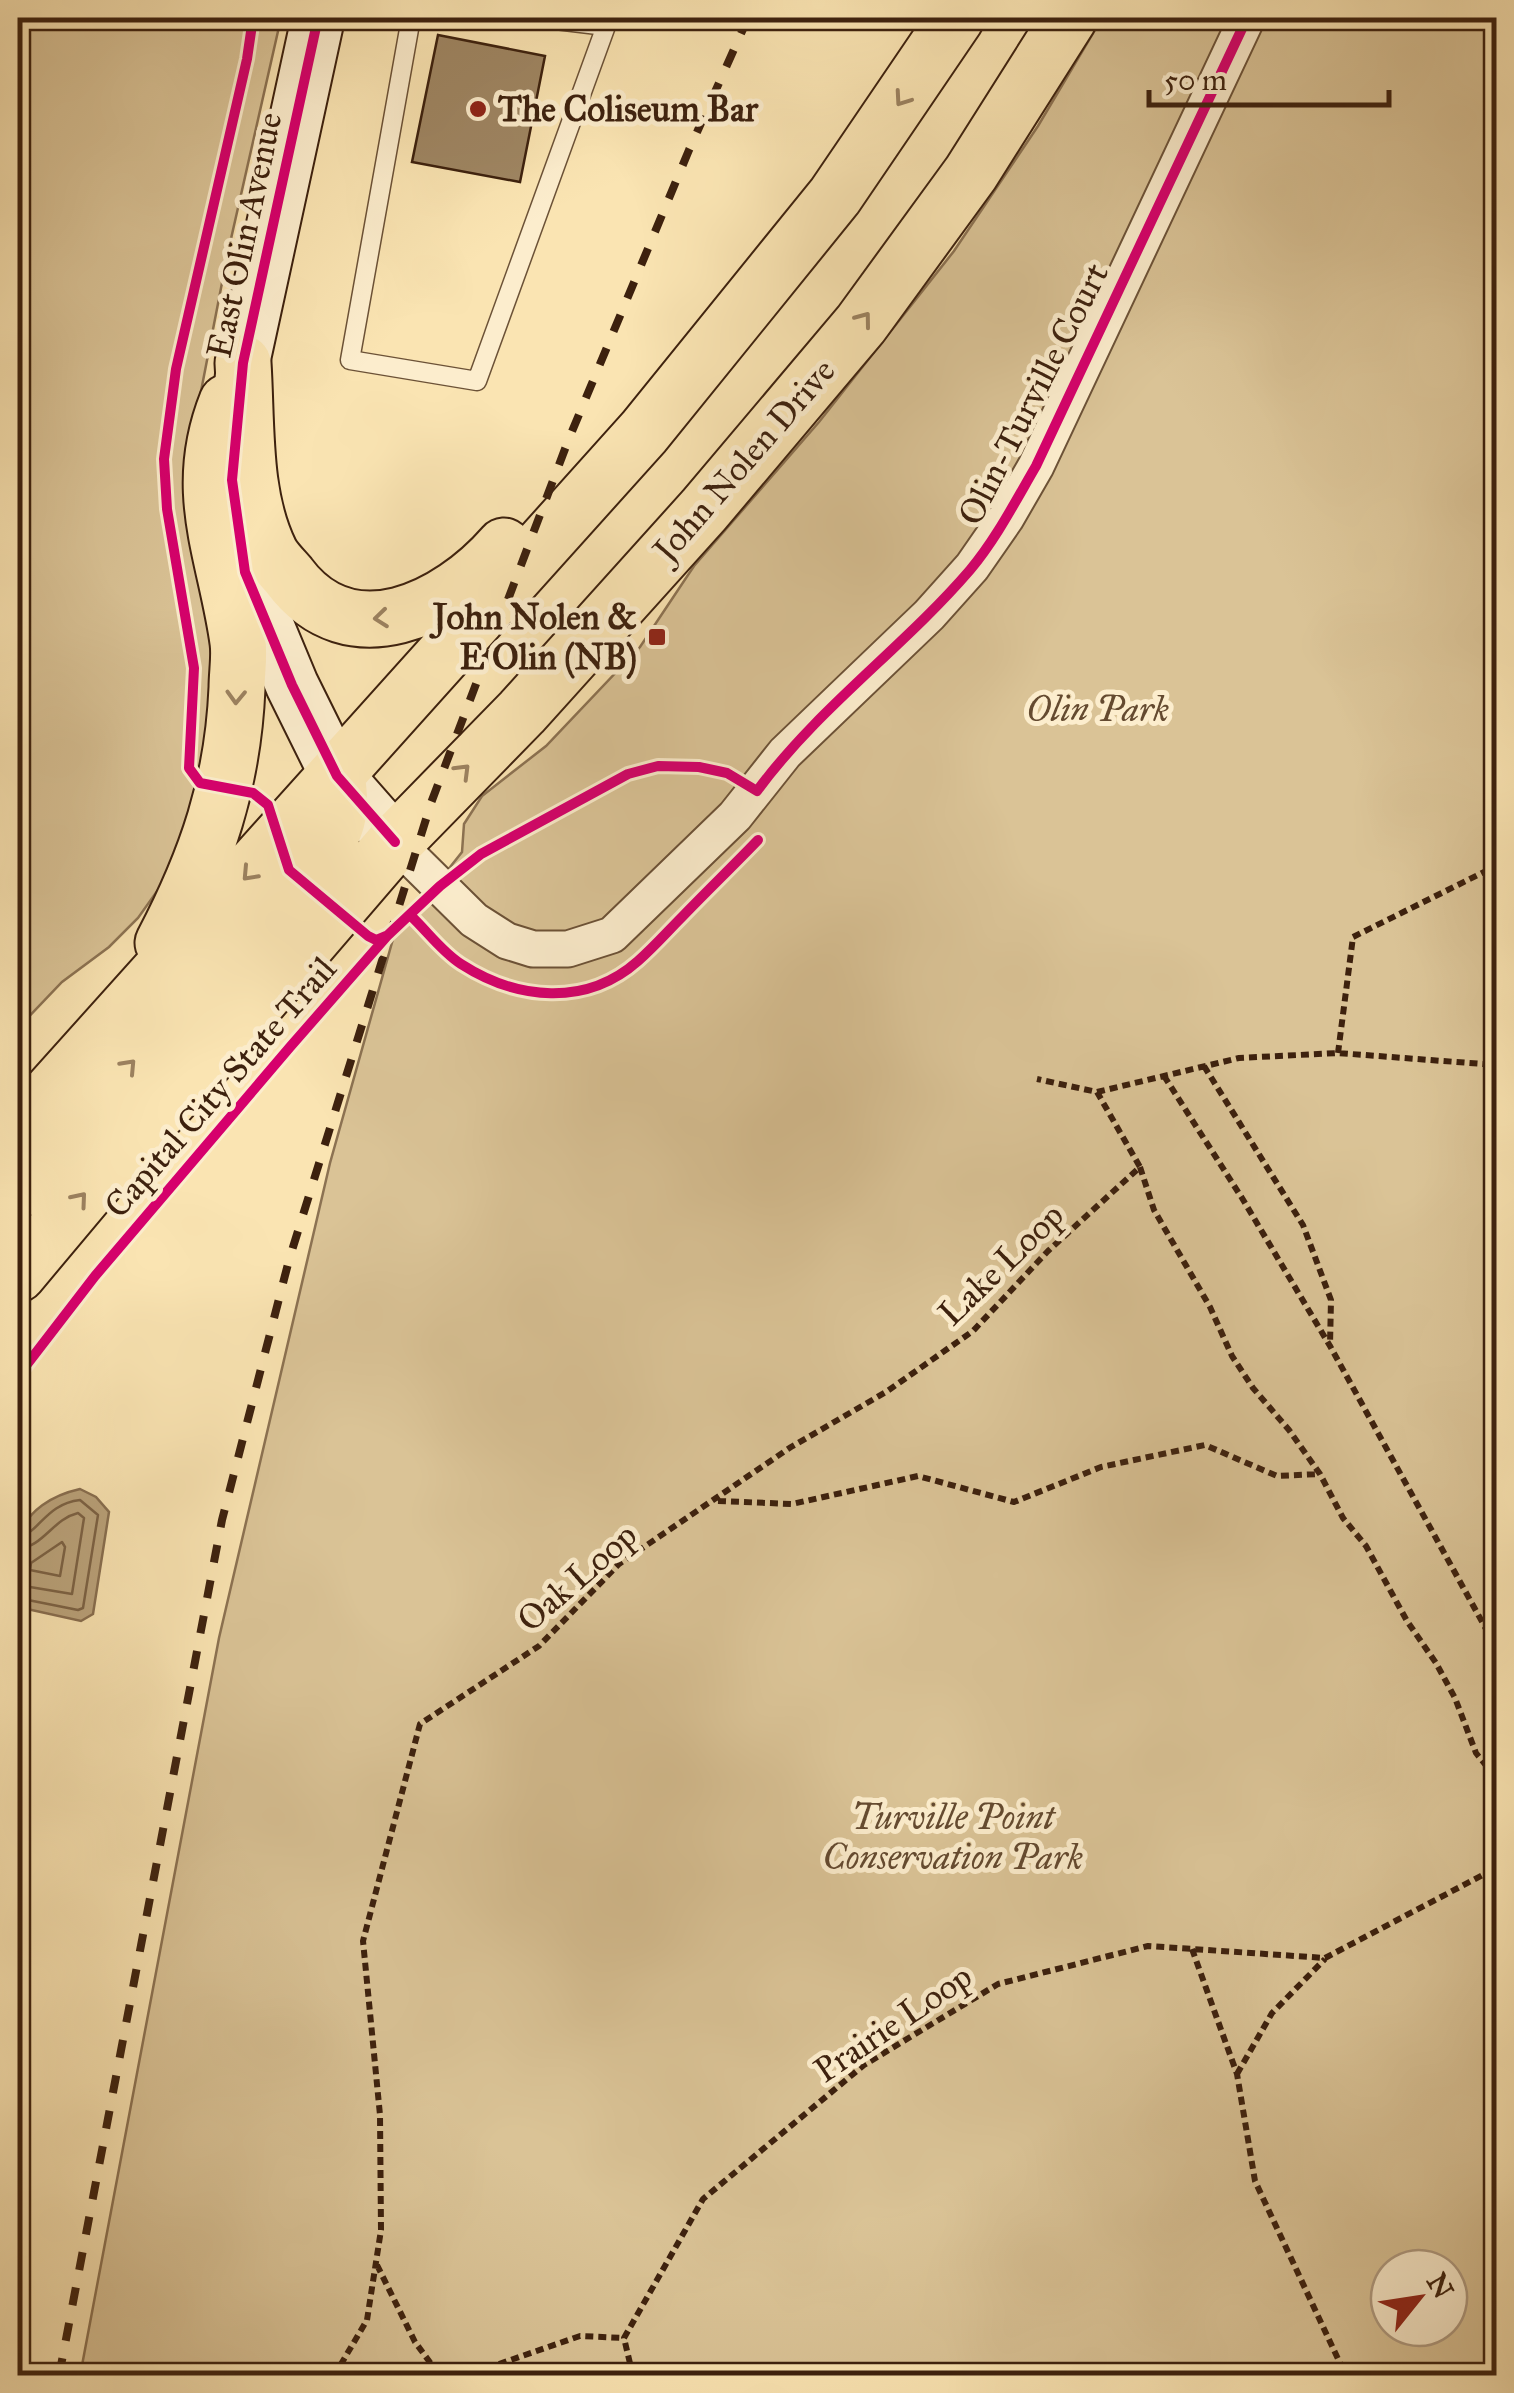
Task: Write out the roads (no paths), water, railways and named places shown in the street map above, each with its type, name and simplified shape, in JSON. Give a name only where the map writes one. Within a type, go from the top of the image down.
[{"type":"main road","points":[[18,1130],[136,994],[596,487],[835,196],[956,18]]},
{"type":"main road","name":"John Nolen Drive","points":[[18,1274],[111,1162],[230,1034],[396,842],[522,712],[678,538],[860,324],[971,173],[1070,18]]},
{"type":"main road","points":[[243,362],[251,490],[270,552],[299,590],[335,616],[374,621],[410,614],[486,567],[662,369],[742,311]]},
{"type":"main road","points":[[136,994],[181,909],[214,830],[235,733],[239,645],[209,497],[217,426],[243,362]]},
{"type":"main road","points":[[18,1191],[318,860],[336,827],[342,803],[337,776]]},
{"type":"street","name":"East Olin Avenue","points":[[318,18],[243,362],[232,480],[245,572],[292,685],[337,776],[396,842]]},
{"type":"street","name":"Olin-Turville Court","points":[[396,842],[474,920],[507,941],[533,949],[568,950],[612,936],[634,917],[735,816],[785,753],[929,615],[972,567],[1006,518],[1036,466],[1247,18]]},
{"type":"lane","points":[[411,18],[350,360],[476,381],[608,22],[539,18]]},
{"type":"water","points":[[80,1489],[96,1497],[109,1512],[93,1614],[81,1621],[18,1607],[18,1538],[22,1528],[42,1505]]},
{"type":"railway","points":[[59,2376],[222,1520],[289,1260],[431,803],[568,441],[748,18]]},
{"type":"place","name":"The Coliseum Bar","points":[[478,109]]},
{"type":"place","name":"John Nolen & E Olin (NB)","points":[[657,637]]},
{"type":"park label","name":"Olin Park","points":[[1098,709]]},
{"type":"park label","name":"Turville Point Conservation Park","points":[[953,1837]]}]
